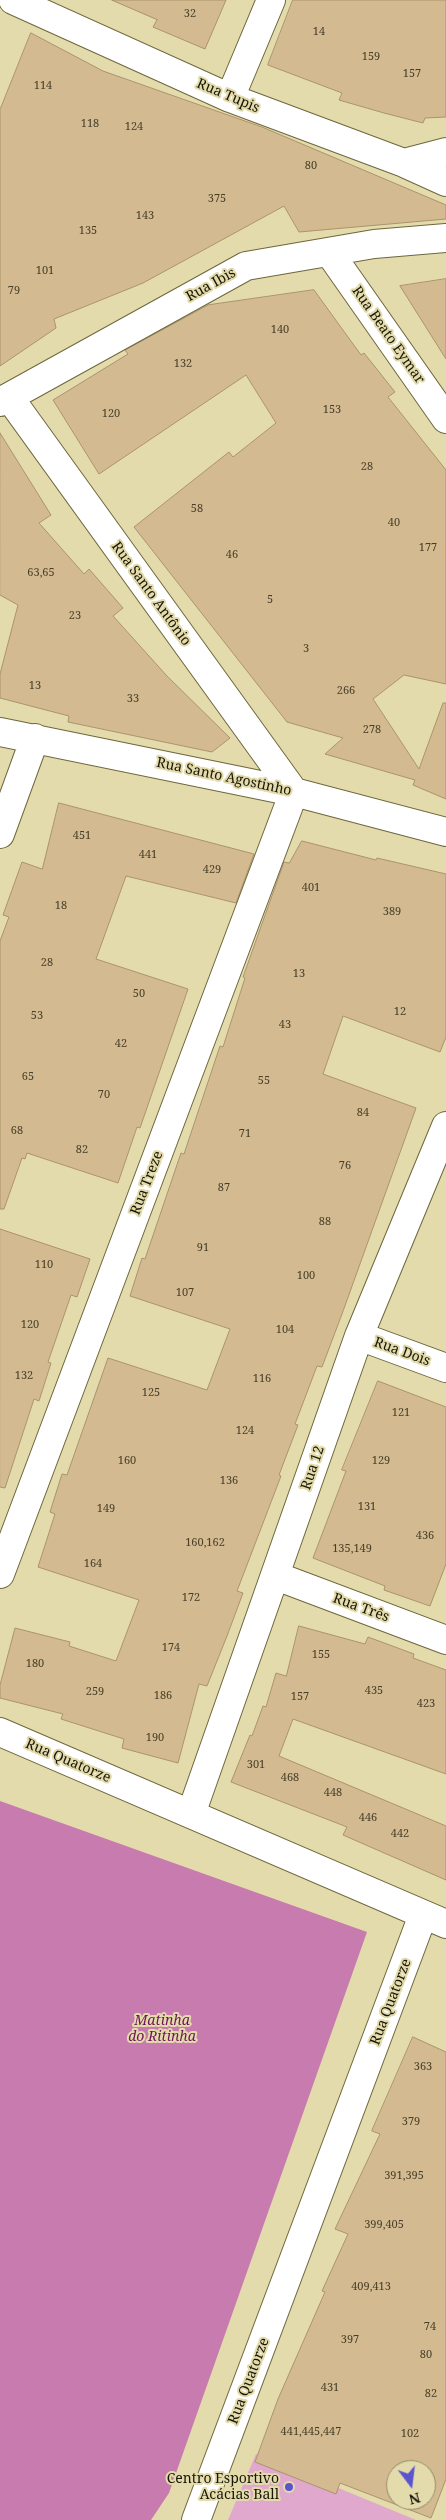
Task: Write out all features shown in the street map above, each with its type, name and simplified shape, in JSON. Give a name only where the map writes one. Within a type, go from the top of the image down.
[{"type":"street","name":"Rua Tupis","points":[[13,0],[230,98],[404,163],[446,182]]},
{"type":"street","points":[[230,98],[271,0]]},
{"type":"street","points":[[404,163],[446,152]]},
{"type":"street","name":"Rua Ibis","points":[[4,399],[246,266],[374,244],[446,238]]},
{"type":"street","name":"Rua Beato Eymar","points":[[329,252],[446,419]]},
{"type":"street","name":"Rua Santo Antônio","points":[[4,399],[294,792]]},
{"type":"street","name":"Rua Santo Agostinho","points":[[0,732],[294,792],[446,832]]},
{"type":"street","points":[[0,834],[36,738]]},
{"type":"street","name":"Rua Treze","points":[[0,1574],[294,792]]},
{"type":"street","name":"Rua 12","points":[[190,1814],[276,1576],[359,1336],[446,1126]]},
{"type":"street","name":"Rua Dois","points":[[359,1336],[446,1368]]},
{"type":"street","name":"Rua Três","points":[[276,1576],[446,1640]]},
{"type":"street","name":"Rua Quatorze","points":[[0,1732],[435,1919],[196,2520]]},
{"type":"shaded area","name":"Centro Esportivo Acácias Ball","points":[[256,2454],[386,2508],[386,2510],[392,2510],[416,2520],[228,2520]]},
{"type":"green space","name":"Matinha do Ritinha","points":[[0,1801],[367,1932],[169,2493],[151,2520],[0,2520]]},
{"type":"building","points":[[112,0],[226,0],[205,49],[153,27],[157,20]]},
{"type":"building","points":[[293,0],[446,0],[446,117],[425,118],[423,123],[339,100],[342,93],[268,65]]},
{"type":"building","points":[[31,33],[103,71],[262,127],[446,205],[446,219],[299,232],[284,206],[143,283],[54,319],[56,328],[0,366],[0,110]]},
{"type":"building","points":[[446,279],[446,359],[400,286]]},
{"type":"building","points":[[314,290],[361,355],[364,353],[395,392],[388,397],[446,470],[446,684],[404,675],[373,699],[419,769],[443,703],[446,703],[446,799],[413,785],[415,780],[325,754],[343,738],[287,722],[134,527],[229,452],[233,457],[276,423],[246,375],[99,474],[53,400],[128,354],[125,350],[208,305]]},
{"type":"building","points":[[0,433],[51,515],[39,523],[84,574],[89,569],[123,608],[113,616],[167,676],[230,738],[212,752],[68,722],[69,716],[0,698],[0,674],[18,605],[0,595]]},
{"type":"building","points":[[59,803],[254,854],[236,903],[126,876],[96,959],[188,989],[140,1128],[137,1127],[118,1183],[27,1153],[25,1159],[22,1158],[4,1209],[0,1209],[0,941],[9,917],[3,915],[22,862],[42,869]]},
{"type":"building","points":[[302,841],[376,860],[377,858],[446,874],[446,1037],[440,1052],[343,1016],[323,1074],[416,1108],[322,1367],[317,1366],[295,1424],[298,1425],[279,1475],[281,1476],[237,1591],[243,1593],[227,1636],[207,1686],[199,1684],[178,1763],[122,1748],[124,1739],[61,1719],[63,1714],[0,1698],[0,1685],[15,1628],[70,1642],[69,1646],[116,1661],[139,1600],[38,1567],[55,1514],[50,1512],[62,1474],[67,1475],[108,1358],[207,1390],[230,1329],[130,1296],[142,1258],[145,1259],[181,1153],[184,1154],[220,1046],[223,1047],[245,978],[243,977],[284,862],[289,863]]},
{"type":"building","points":[[0,1229],[90,1259],[77,1297],[71,1295],[48,1362],[51,1363],[39,1401],[34,1399],[5,1488],[0,1487]]},
{"type":"building","points":[[378,1381],[446,1407],[446,1564],[430,1606],[384,1590],[385,1586],[313,1558],[346,1471],[342,1470]]},
{"type":"building","points":[[299,1626],[365,1644],[368,1637],[414,1654],[413,1658],[446,1670],[446,1774],[293,1719],[279,1756],[446,1826],[446,1880],[343,1835],[347,1827],[231,1782],[250,1735],[252,1736],[263,1706],[266,1707],[276,1673],[286,1676]]},
{"type":"building","points":[[413,2037],[446,2052],[446,2479],[436,2505],[436,2460],[386,2460],[386,2501],[340,2483],[336,2494],[255,2462],[278,2399],[325,2292],[322,2291],[348,2234],[335,2229],[380,2134],[372,2131]]},
{"type":"building","points":[[410,2510],[434,2510],[431,2518]]},
{"type":"place","name":"Centro Esportivo Acácias Ball","points":[[289,2487]]}]
